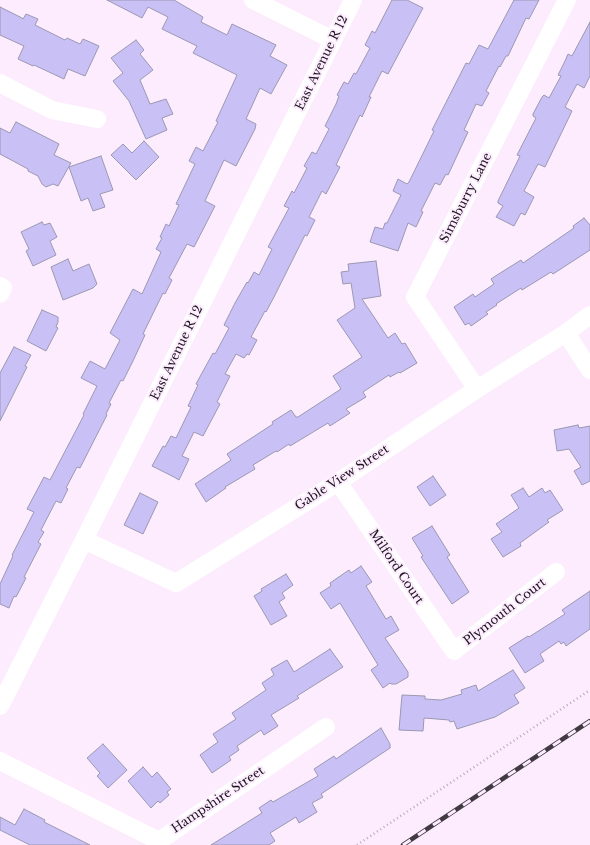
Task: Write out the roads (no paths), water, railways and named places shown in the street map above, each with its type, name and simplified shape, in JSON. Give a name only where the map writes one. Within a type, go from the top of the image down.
[{"type":"street","points":[[253,0],[333,40]]},
{"type":"street","name":"East Avenue R 12","points":[[0,706],[353,0]]},
{"type":"street","name":"Simsburry Lane","points":[[477,388],[415,297],[567,0]]},
{"type":"street","points":[[0,83],[52,110],[97,118]]},
{"type":"street","name":"Gable View Street","points":[[84,540],[176,583],[338,482],[477,388],[566,333],[590,315]]},
{"type":"street","points":[[566,333],[590,370]]},
{"type":"street","name":"Milford Court","points":[[338,482],[454,651]]},
{"type":"street","name":"Plymouth Court","points":[[454,651],[556,572]]},
{"type":"street","name":"Hampshire Street","points":[[0,761],[158,841],[326,727]]},
{"type":"railway","points":[[403,845],[590,721]]}]
